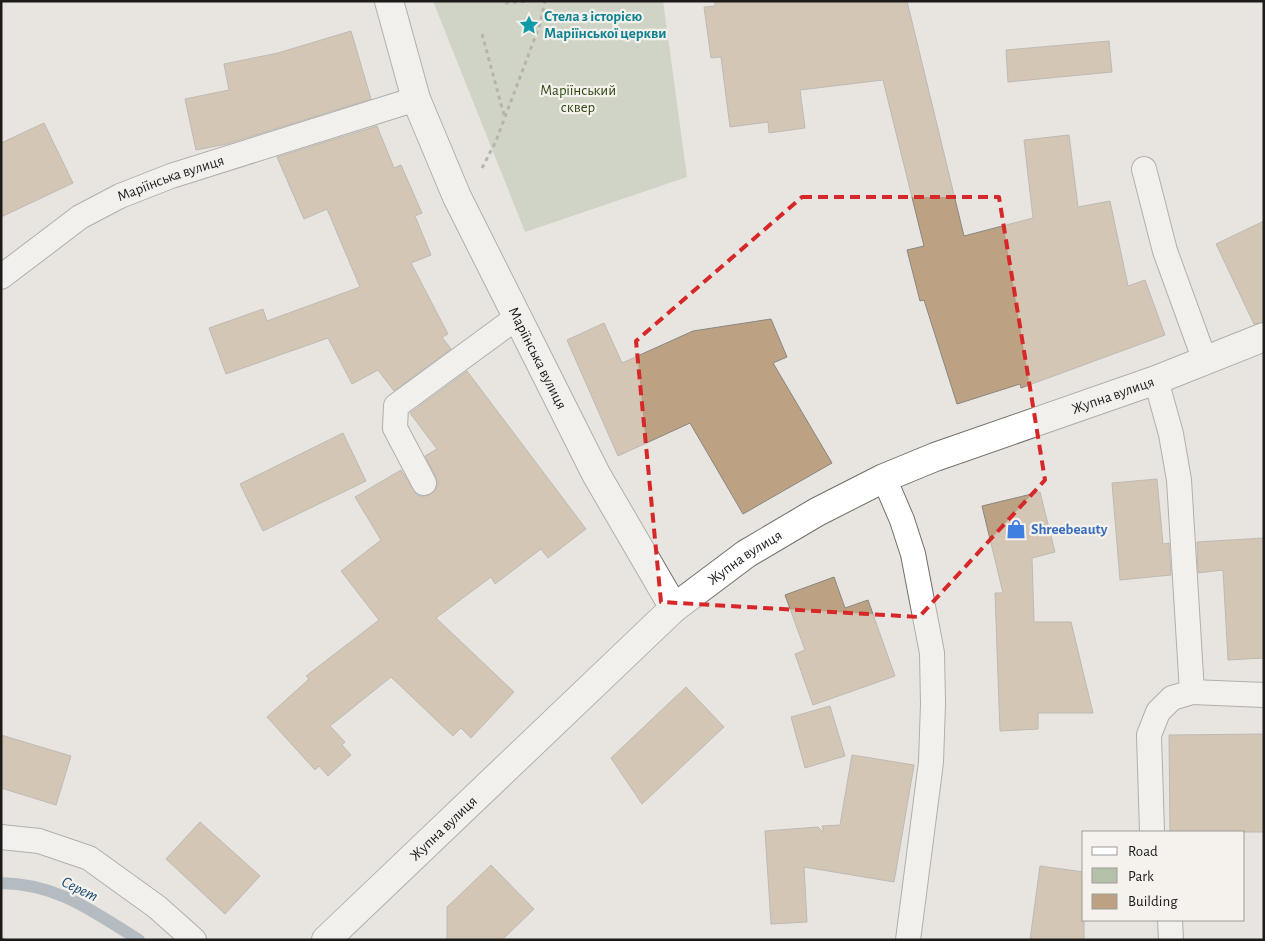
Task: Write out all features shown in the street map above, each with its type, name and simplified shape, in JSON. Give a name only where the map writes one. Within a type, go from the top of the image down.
[{"type":"street","name":"Маріїнська вулиця","points":[[389,1],[416,99],[457,197],[516,318],[596,474],[674,608]]},
{"type":"street","name":"Жупна вулиця","points":[[326,940],[674,608],[746,554],[817,512],[884,478],[935,457],[1156,380],[1264,337]]},
{"type":"lane","name":"Маріїнська вулиця","points":[[1,277],[80,217],[120,196],[171,176],[416,99]]},
{"type":"lane","points":[[1144,169],[1165,251],[1205,361]]},
{"type":"lane","points":[[424,483],[395,428],[396,406],[516,318]]},
{"type":"lane","points":[[1156,380],[1171,434],[1179,480],[1192,692]]},
{"type":"lane","points":[[884,478],[902,520],[913,554],[932,653],[931,762],[908,940]]},
{"type":"lane","points":[[1152,831],[1149,735],[1158,712],[1172,698],[1192,692],[1264,695]]},
{"type":"lane","points":[[1,837],[39,841],[89,858],[157,907],[194,940]]},
{"type":"lane","points":[[1170,921],[1171,940]]},
{"type":"path","points":[[505,3],[531,1]]},
{"type":"path","points":[[487,161],[540,24],[545,1]]},
{"type":"path","points":[[482,34],[504,116]]},
{"type":"path","points":[[1,939],[5,940]]},
{"type":"highlighted area","points":[[802,197],[999,197],[1045,480],[919,617],[661,602],[636,341]]},
{"type":"green space","name":"Маріїнський сквер","points":[[433,1],[663,1],[687,177],[525,232]]},
{"type":"building","points":[[715,1],[907,1],[964,236],[1033,218],[1024,140],[1069,135],[1078,207],[1110,201],[1128,286],[1145,280],[1165,335],[1021,388],[1020,384],[957,404],[924,300],[920,301],[907,250],[924,246],[883,80],[800,90],[805,128],[769,133],[768,122],[730,127],[721,57],[711,58],[704,7],[715,6]]},
{"type":"building","points":[[351,31],[371,99],[227,144],[196,150],[185,99],[229,90],[224,64],[278,53]]},
{"type":"building","points":[[1109,41],[1112,72],[1008,82],[1006,50]]},
{"type":"building","points":[[44,123],[73,183],[1,217],[1,143]]},
{"type":"building","points":[[377,126],[394,168],[401,165],[422,213],[415,216],[431,255],[411,263],[448,334],[442,337],[451,349],[394,391],[378,370],[352,384],[328,338],[226,374],[209,328],[263,309],[267,321],[360,287],[327,209],[304,219],[277,157]]},
{"type":"building","points":[[1264,221],[1264,322],[1254,324],[1216,244]]},
{"type":"building","points":[[771,319],[787,357],[773,363],[832,463],[743,514],[690,423],[618,456],[567,340],[604,323],[622,363],[693,331]]},
{"type":"building","points":[[467,371],[586,529],[548,558],[541,549],[495,584],[491,577],[436,618],[514,692],[471,738],[461,728],[453,736],[391,677],[330,726],[345,742],[342,745],[351,755],[328,776],[319,766],[315,770],[267,717],[309,679],[306,676],[379,620],[341,571],[381,540],[355,497],[401,470],[417,495],[424,497],[435,491],[438,484],[436,477],[425,456],[437,449],[410,413]]},
{"type":"building","points":[[343,433],[366,481],[263,531],[240,484]]},
{"type":"building","points":[[1157,479],[1163,544],[1169,543],[1171,575],[1120,580],[1112,483]]},
{"type":"building","points":[[1040,492],[1055,552],[1032,558],[1034,622],[1071,622],[1093,713],[1038,713],[1038,729],[1000,731],[995,593],[1003,593],[982,506]]},
{"type":"building","points":[[1264,538],[1264,658],[1228,660],[1223,570],[1198,573],[1197,542]]},
{"type":"building","points":[[834,577],[845,608],[868,600],[895,676],[813,705],[795,654],[805,650],[785,595]]},
{"type":"building","points":[[686,687],[724,727],[642,804],[611,758]]},
{"type":"building","points":[[830,706],[845,756],[805,768],[791,717]]},
{"type":"building","points":[[1264,734],[1264,832],[1170,831],[1169,735]]},
{"type":"building","points":[[1,735],[71,756],[56,805],[1,788]]},
{"type":"building","points":[[852,755],[914,765],[894,882],[804,867],[807,922],[771,924],[765,831],[818,827],[824,833],[822,826],[840,825]]},
{"type":"building","points":[[200,822],[260,876],[225,914],[166,859]]},
{"type":"building","points":[[491,865],[534,909],[502,940],[447,940],[447,907]]},
{"type":"building","points":[[1040,866],[1082,872],[1084,940],[1030,940]]},
{"type":"waterway","name":"Серет","points":[[1,883],[40,888],[74,901],[139,940]]},
{"type":"place","name":"Стела з історією Маріїнської церкви","points":[[529,25]]},
{"type":"place","name":"Shreebeauty","points":[[1016,529]]}]
